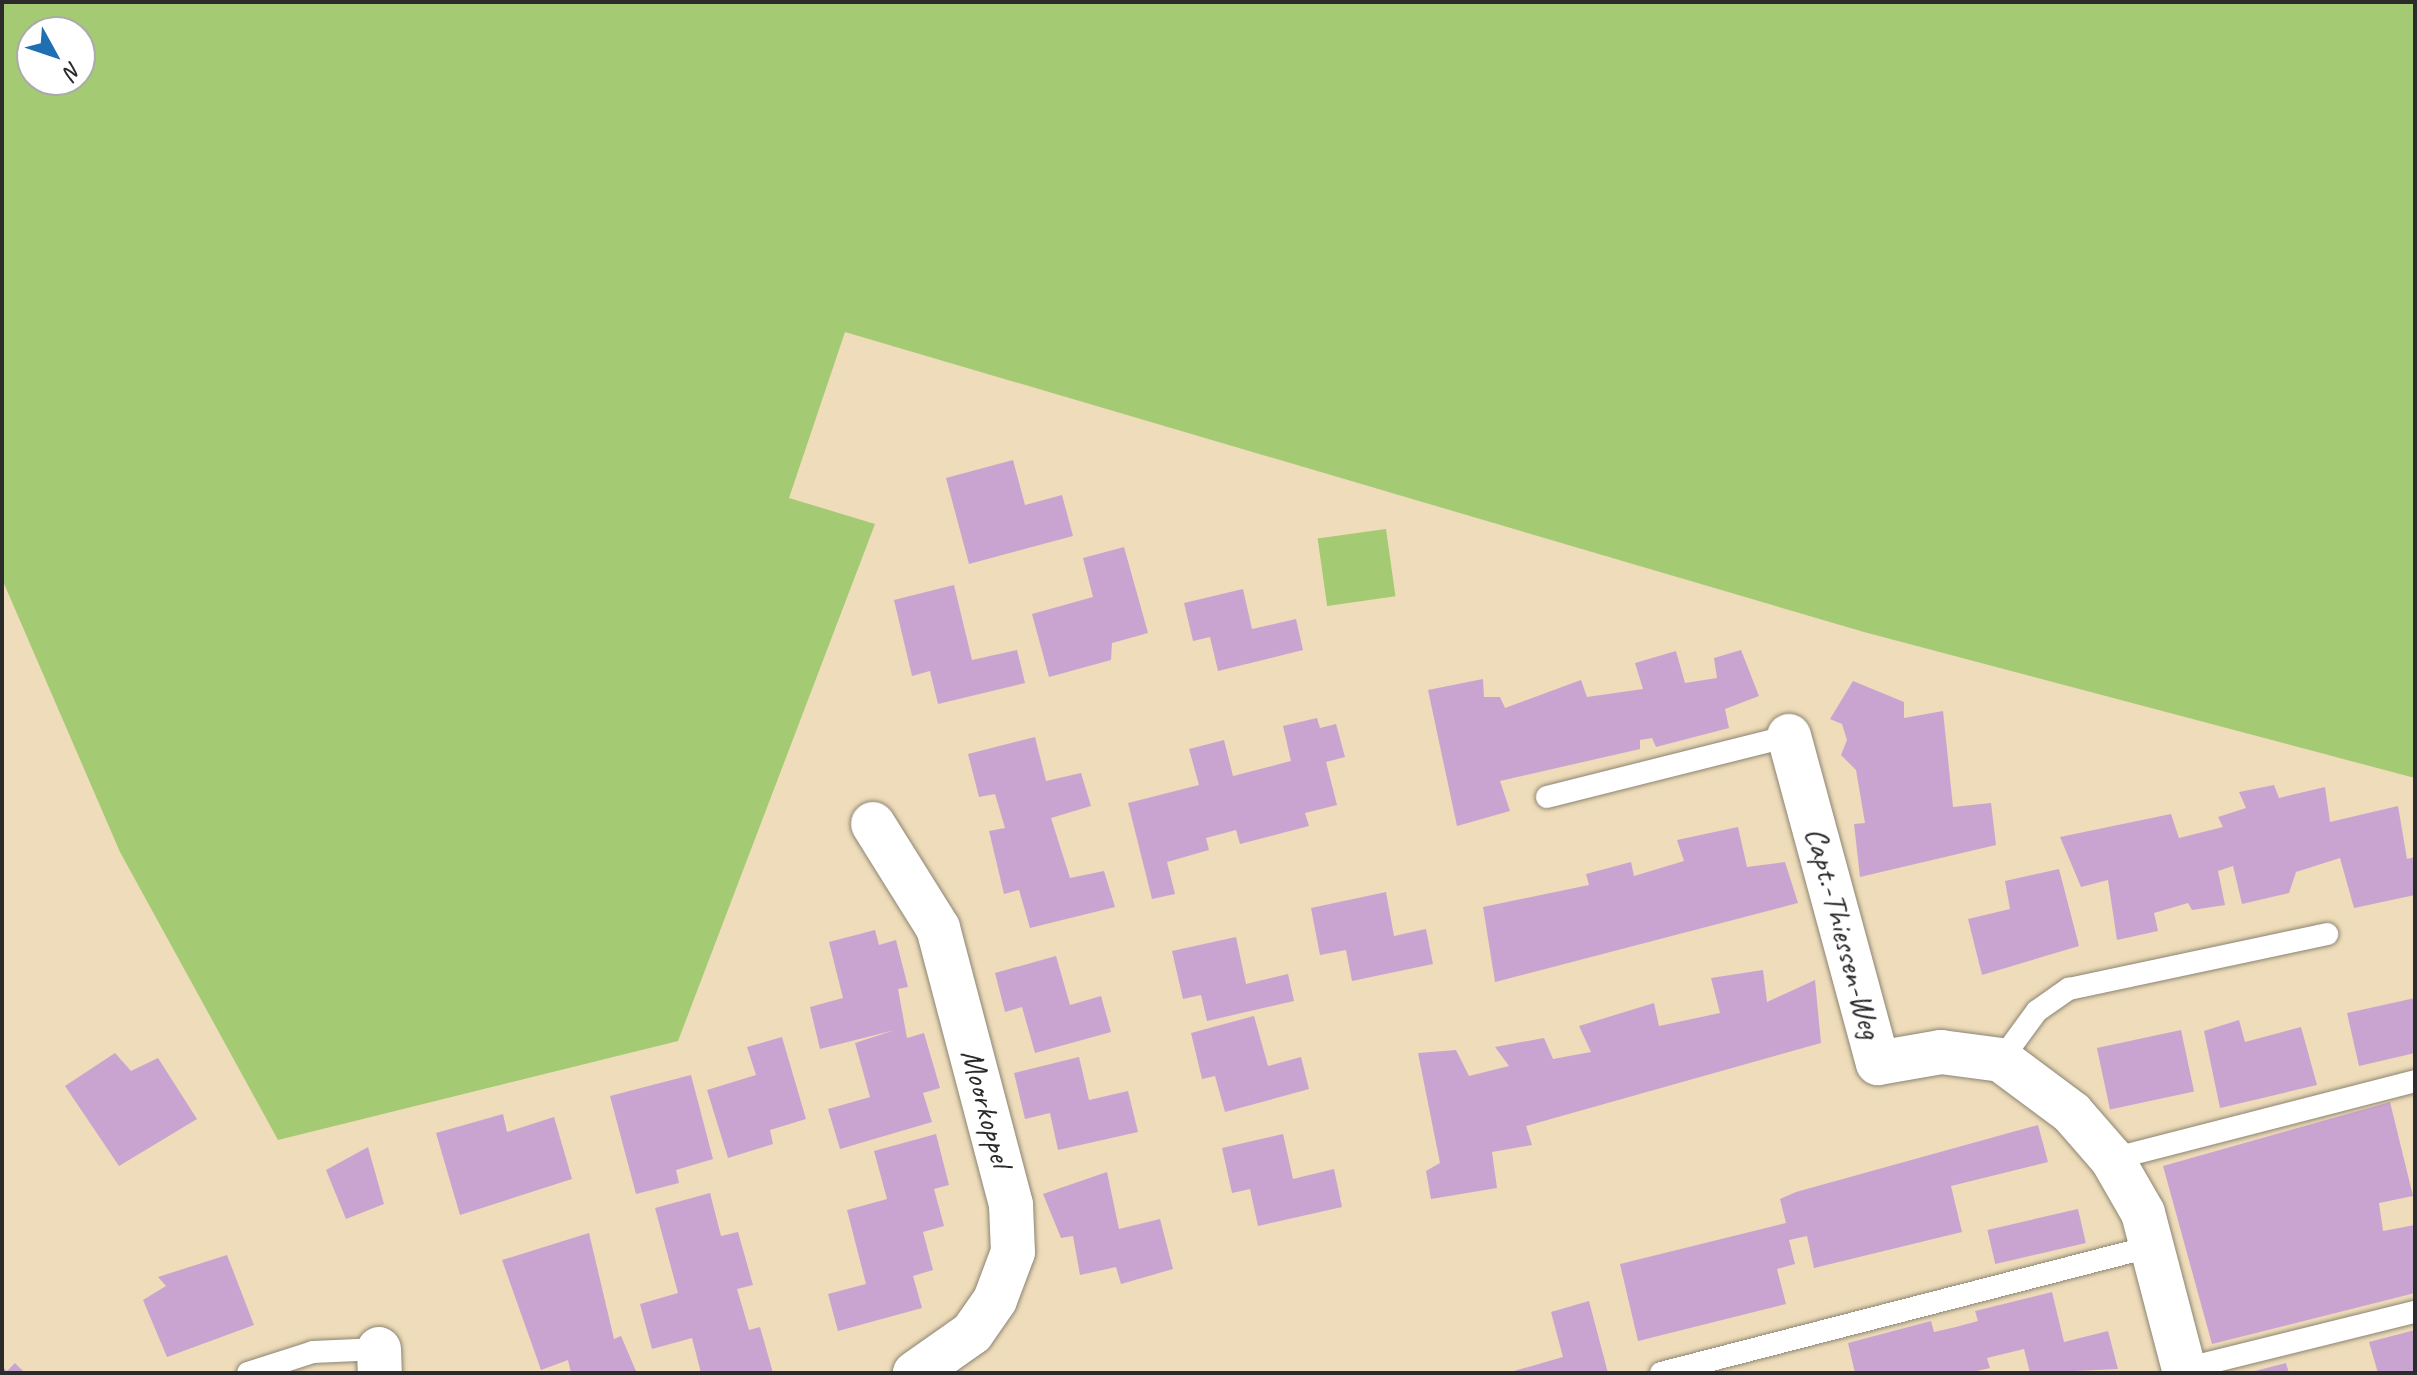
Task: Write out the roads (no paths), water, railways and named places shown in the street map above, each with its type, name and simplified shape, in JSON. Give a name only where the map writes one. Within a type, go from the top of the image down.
[{"type":"street","name":"Capt.-Thiessen-Weg","points":[[1789,736],[1878,1063],[1941,1052],[2001,1060],[2072,1113],[2112,1159],[2153,1246],[2185,1371]]},
{"type":"street","name":"Moorkoppel","points":[[873,824],[938,928],[1011,1205],[1013,1252],[995,1300],[972,1333],[915,1373]]},
{"type":"lane","points":[[1547,797],[1789,736]]},
{"type":"lane","points":[[2001,1060],[2037,1011],[2069,989],[2327,934]]},
{"type":"lane","points":[[2112,1159],[2415,1081]]},
{"type":"lane","points":[[1661,1373],[2153,1246]]},
{"type":"lane","points":[[2185,1371],[2415,1312]]},
{"type":"lane","points":[[248,1373],[313,1352],[379,1361]]}]
